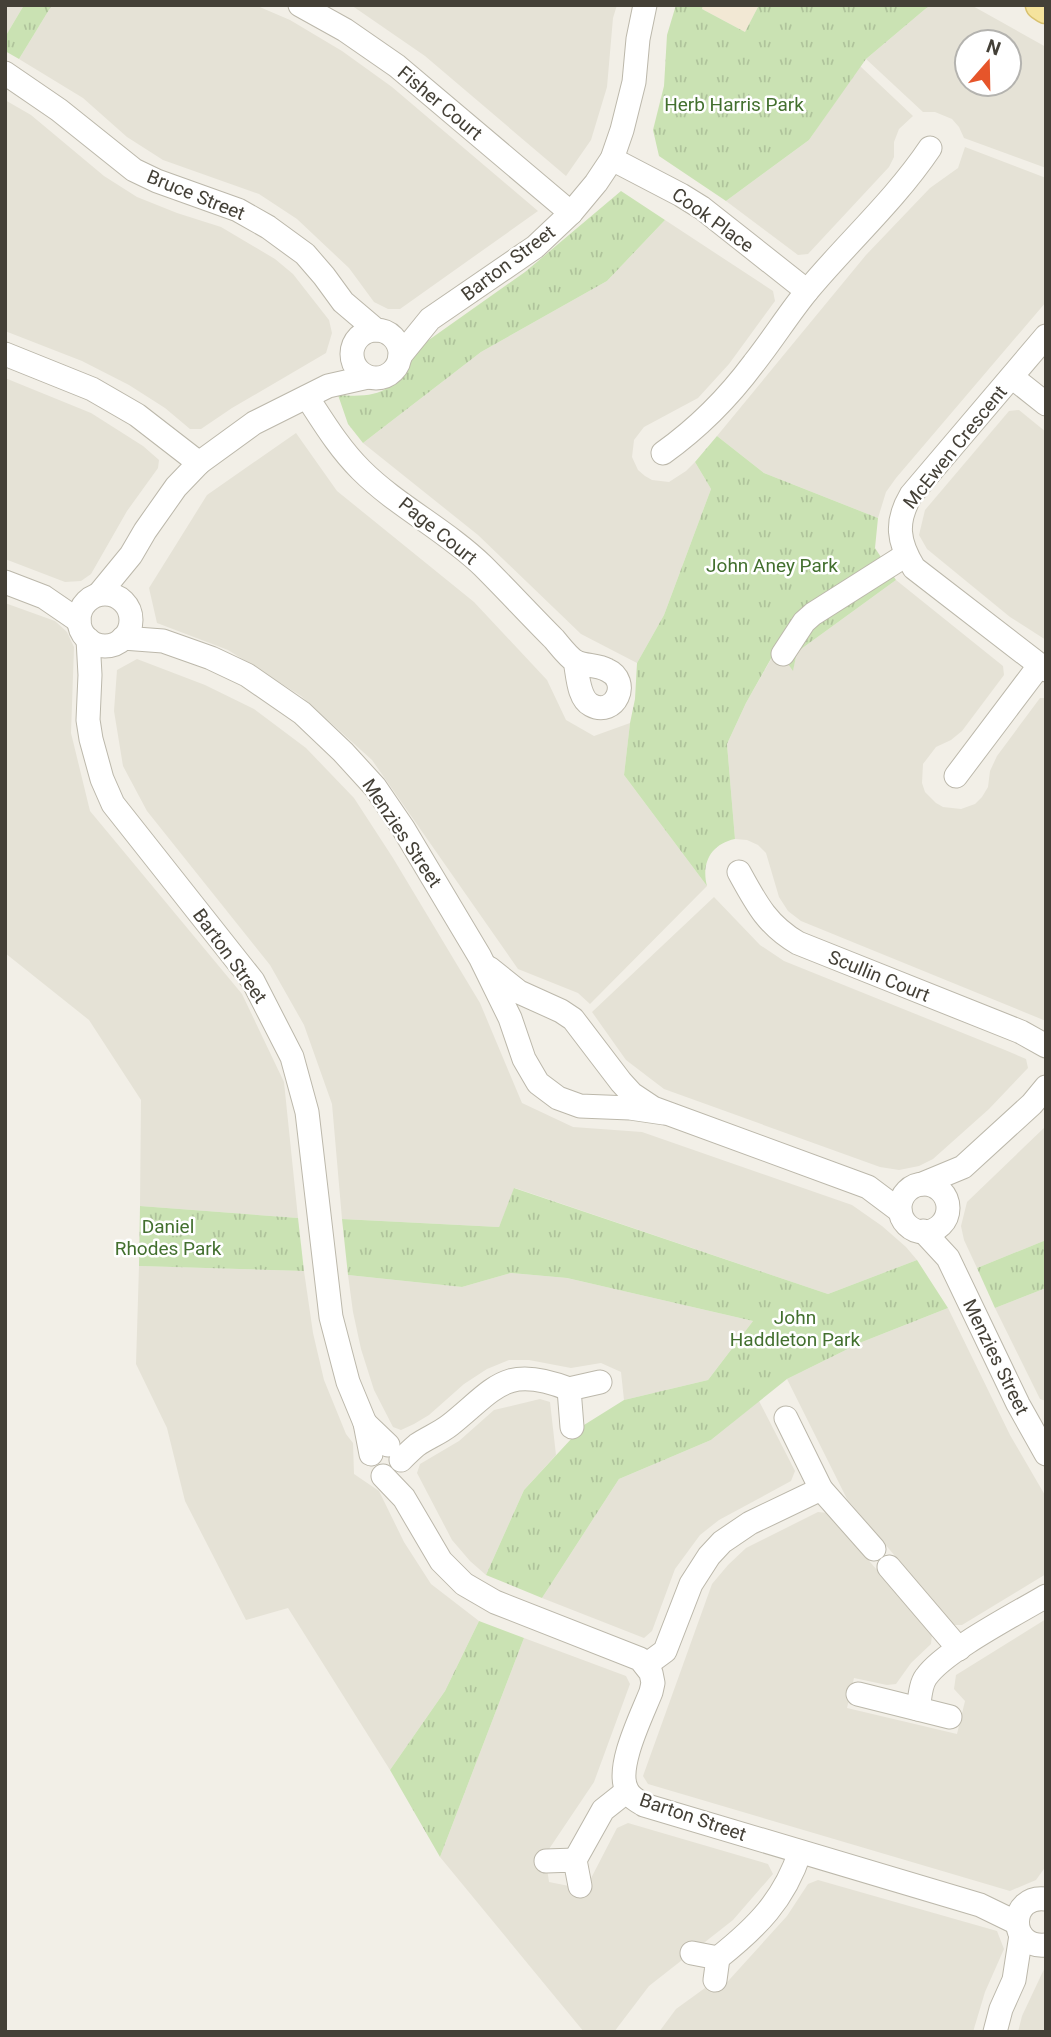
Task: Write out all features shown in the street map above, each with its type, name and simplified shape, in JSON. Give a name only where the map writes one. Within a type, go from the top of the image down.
[{"type":"main road","points":[[1040,5],[1046,9]]},
{"type":"street","name":"Fisher Court","points":[[300,5],[352,35],[397,66],[571,213]]},
{"type":"street","name":"Barton Street","points":[[400,356],[430,319],[535,247],[571,213],[596,183],[612,159],[629,105],[645,5]]},
{"type":"street","name":"Bruce Street","points":[[5,73],[49,102],[134,170],[238,210],[268,227],[305,254],[344,302],[379,330]]},
{"type":"street","points":[[663,453],[688,435],[717,407],[752,366],[807,291],[913,174],[930,148]]},
{"type":"street","name":"Cook Place","points":[[612,159],[702,208],[807,291]]},
{"type":"street","name":"Bruce Street","points":[[344,302],[352,349]]},
{"type":"street","name":"Barton Street","points":[[379,330],[430,319]]},
{"type":"street","points":[[100,636],[80,613],[131,555],[162,506],[199,463],[254,423],[328,386],[389,374],[400,356],[394,338],[379,330],[360,335],[346,364],[328,386]]},
{"type":"street","name":"McEwen Crescent","points":[[906,555],[898,528],[905,506],[1046,336]]},
{"type":"street","points":[[352,349],[356,367],[368,377]]},
{"type":"street","points":[[5,354],[92,389],[137,415],[199,463]]},
{"type":"street","points":[[1012,377],[1046,404]]},
{"type":"street","name":"Page Court","points":[[307,397],[340,448],[363,472],[480,564],[575,662]]},
{"type":"street","points":[[5,582],[44,597],[100,636],[128,631],[131,555]]},
{"type":"street","points":[[783,654],[804,622],[813,614],[906,555],[914,568],[1042,668],[957,776]]},
{"type":"street","points":[[44,597],[114,596],[128,610]]},
{"type":"street","name":"Menzies Street","points":[[128,610],[163,641]]},
{"type":"street","name":"Barton Street","points":[[100,636],[90,675],[88,720],[102,779],[113,804],[253,981],[292,1056],[307,1112],[331,1317],[348,1382],[365,1423],[393,1456]]},
{"type":"street","name":"Menzies Street","points":[[100,636],[163,641],[211,658],[247,675],[302,713],[375,787],[404,828],[480,957],[510,1018],[526,1063],[540,1086],[558,1098],[580,1106],[631,1108],[664,1113]]},
{"type":"street","name":"Scullin Court","points":[[739,872],[763,915],[784,935],[798,943],[1021,1032],[1046,1046]]},
{"type":"street","name":"Menzies Street","points":[[480,957],[497,976],[513,988],[573,1019],[626,1088],[638,1099],[664,1113],[868,1187],[900,1211]]},
{"type":"street","points":[[938,1220],[908,1225],[900,1211],[903,1196],[918,1185],[963,1167],[1032,1104],[1046,1087]]},
{"type":"street","points":[[938,1220],[963,1167]]},
{"type":"street","points":[[918,1185],[929,1185],[942,1193],[938,1220]]},
{"type":"street","name":"Menzies Street","points":[[868,1187],[918,1185]]},
{"type":"street","name":"Menzies Street","points":[[938,1220],[948,1258],[1042,1440]]},
{"type":"street","points":[[600,1382],[569,1389],[542,1380],[511,1380],[483,1394],[452,1423],[393,1456],[404,1498],[441,1561],[452,1574],[473,1590],[532,1617],[630,1653],[646,1665],[665,1651],[691,1584],[703,1563],[723,1542],[750,1523],[821,1489]]},
{"type":"street","points":[[569,1389],[572,1427]]},
{"type":"street","points":[[786,1418],[821,1489],[874,1549]]},
{"type":"street","points":[[889,1567],[959,1649]]},
{"type":"street","points":[[918,1709],[925,1678],[959,1649],[1046,1596]]},
{"type":"street","name":"Barton Street","points":[[646,1665],[653,1683],[623,1771],[627,1791],[644,1805],[980,1905],[1031,1937]]},
{"type":"street","points":[[858,1694],[950,1717]]},
{"type":"street","points":[[580,1885],[575,1860],[603,1810],[627,1791]]},
{"type":"street","points":[[692,1953],[717,1969],[776,1902],[793,1873],[800,1852]]},
{"type":"street","points":[[546,1861],[575,1860]]},
{"type":"street","name":"Barton Street","points":[[980,1905],[1040,1898]]},
{"type":"street","points":[[995,2032],[1001,2009],[1031,1937],[1021,1908],[1040,1898]]},
{"type":"shaded area","points":[[5,5],[24,5],[5,37]]},
{"type":"shaded area","points":[[52,5],[255,5],[290,20],[342,51],[392,87],[538,211],[400,309],[388,309],[374,302],[349,268],[297,219],[259,194],[163,160],[127,137],[83,98],[19,59]]},
{"type":"shaded area","points":[[351,5],[617,5],[613,18],[607,87],[591,140],[566,176],[425,56]]},
{"type":"shaded area","points":[[703,5],[759,5],[745,32],[702,9]]},
{"type":"shaded area","points":[[930,5],[971,5],[1012,28],[953,28],[953,98],[1023,98],[1023,34],[1046,47],[1046,168],[964,138],[952,119],[935,112],[923,112],[866,59]]},
{"type":"shaded area","points":[[860,66],[913,116],[899,129],[894,142],[894,157],[889,167],[808,254],[798,255],[726,201],[809,140]]},
{"type":"shaded area","points":[[5,100],[31,115],[104,176],[137,197],[221,227],[275,259],[293,274],[329,320],[332,333],[326,353],[201,429],[190,429],[165,408],[129,385],[82,361],[5,331]]},
{"type":"shaded area","points":[[965,147],[1046,178],[1046,302],[896,478],[886,492],[878,518],[764,473],[717,436],[866,255],[930,188],[958,168]]},
{"type":"shaded area","points":[[665,220],[773,291],[775,301],[729,364],[698,398],[644,427],[634,440],[632,457],[638,470],[645,476],[652,480],[669,482],[695,462],[711,489],[664,615],[637,663],[581,634],[478,535],[363,443],[481,352],[607,281]]},
{"type":"shaded area","points":[[5,378],[91,413],[143,446],[159,460],[158,468],[127,511],[91,574],[81,581],[65,582],[5,559]]},
{"type":"shaded area","points":[[1019,410],[1046,432],[1046,640],[1010,617],[927,549],[919,535],[925,510],[1009,411]]},
{"type":"shaded area","points":[[296,433],[337,491],[474,602],[547,680],[566,720],[594,736],[630,723],[624,775],[707,886],[590,1004],[578,993],[518,969],[372,760],[301,696],[228,650],[157,623],[149,588],[207,495]]},
{"type":"shaded area","points":[[896,580],[1003,666],[1004,675],[962,731],[936,747],[923,764],[922,783],[925,792],[936,803],[943,807],[961,809],[975,804],[988,787],[990,771],[997,756],[1040,698],[1046,698],[1046,1021],[801,921],[788,911],[779,897],[766,853],[747,840],[735,839],[727,744],[746,703],[778,647],[793,670],[797,652]]},
{"type":"shaded area","points":[[5,603],[55,621],[67,632],[74,647],[71,733],[90,811],[242,994],[284,1082],[298,1218],[140,1206],[141,1100],[89,1020],[5,953]]},
{"type":"shaded area","points":[[137,659],[205,685],[254,709],[306,748],[354,798],[480,1003],[522,1103],[573,1127],[642,1132],[852,1205],[882,1226],[917,1260],[828,1294],[515,1188],[499,1227],[342,1219],[332,1104],[304,1025],[270,965],[147,811],[123,766],[114,711],[117,670]]},
{"type":"shaded area","points":[[714,897],[760,945],[784,961],[1026,1059],[1028,1068],[989,1109],[933,1159],[919,1166],[899,1170],[880,1167],[664,1089],[626,1060],[592,1012]]},
{"type":"shaded area","points":[[1046,1126],[1046,1240],[977,1268],[964,1240],[961,1226],[967,1202]]},
{"type":"shaded area","points":[[139,1266],[304,1271],[313,1333],[324,1380],[346,1434],[353,1443],[354,1474],[379,1491],[404,1542],[431,1584],[479,1621],[445,1691],[390,1770],[288,1608],[246,1620],[185,1501],[167,1428],[136,1364]]},
{"type":"shaded area","points":[[511,1273],[567,1278],[753,1321],[708,1380],[624,1400],[621,1372],[601,1363],[571,1368],[529,1360],[509,1360],[487,1369],[464,1384],[429,1415],[414,1424],[401,1430],[393,1427],[374,1390],[361,1349],[348,1275],[462,1287]]},
{"type":"shaded area","points":[[1046,1288],[1046,1401],[1040,1399],[995,1308]]},
{"type":"shaded area","points":[[948,1308],[1010,1435],[1046,1497],[1046,1574],[962,1625],[953,1625],[847,1499],[787,1379],[862,1342]]},
{"type":"shaded area","points":[[540,1399],[550,1402],[556,1455],[524,1490],[486,1575],[452,1540],[417,1473],[420,1464],[459,1441],[494,1410]]},
{"type":"shaded area","points":[[759,1401],[795,1471],[791,1481],[719,1520],[700,1535],[675,1569],[652,1631],[644,1638],[542,1598],[619,1479],[711,1440]]},
{"type":"shaded area","points":[[818,1512],[828,1513],[932,1634],[931,1644],[911,1663],[896,1684],[887,1685],[854,1678],[847,1708],[957,1734],[965,1701],[954,1689],[956,1675],[1046,1619],[1046,1866],[1036,1880],[1010,1891],[648,1784],[643,1776],[712,1584],[746,1548]]},
{"type":"shaded area","points":[[524,1638],[626,1676],[630,1684],[594,1782],[545,1855],[549,1882],[574,1887],[587,1886],[617,1828],[628,1823],[768,1864],[773,1874],[733,1920],[649,1986],[614,2032],[584,2032],[440,1857]]},
{"type":"shaded area","points":[[818,1880],[997,1931],[1004,1949],[985,1992],[973,2032],[659,2032],[676,2009],[705,1988],[720,1990],[787,1916],[808,1884]]},
{"type":"shaded area","points":[[1046,1965],[1046,2032],[1018,2032],[1022,2016]]},
{"type":"green space","points":[[24,5],[52,5],[19,59],[5,51],[5,37]]},
{"type":"green space","name":"Herb Harris Park","points":[[676,5],[703,5],[702,9],[745,32],[759,5],[930,5],[866,59],[809,140],[726,201],[659,156],[653,130],[664,86],[667,35]]},
{"type":"green space","points":[[621,191],[665,220],[607,281],[481,352],[363,443],[348,424],[338,395],[374,394],[391,385],[404,367],[409,354],[525,272]]},
{"type":"green space","name":"John Aney Park","points":[[717,436],[764,473],[878,518],[875,548],[896,580],[797,652],[793,671],[777,648],[727,744],[735,839],[720,845],[710,856],[705,870],[707,886],[624,775],[635,699],[637,663],[664,615],[711,489],[695,462]]},
{"type":"green space","name":"John Haddleton Park","points":[[514,1188],[828,1294],[917,1260],[948,1308],[862,1342],[787,1379],[711,1440],[619,1479],[542,1598],[486,1575],[524,1490],[584,1425],[624,1400],[708,1380],[753,1321],[567,1278],[511,1273],[462,1287],[348,1275],[342,1219],[499,1227]]},
{"type":"green space","name":"Daniel Rhodes Park","points":[[140,1206],[298,1218],[304,1271],[139,1266]]},
{"type":"green space","points":[[1046,1240],[1046,1288],[995,1308],[977,1268]]},
{"type":"green space","points":[[479,1621],[524,1638],[440,1857],[390,1770],[445,1691]]}]
